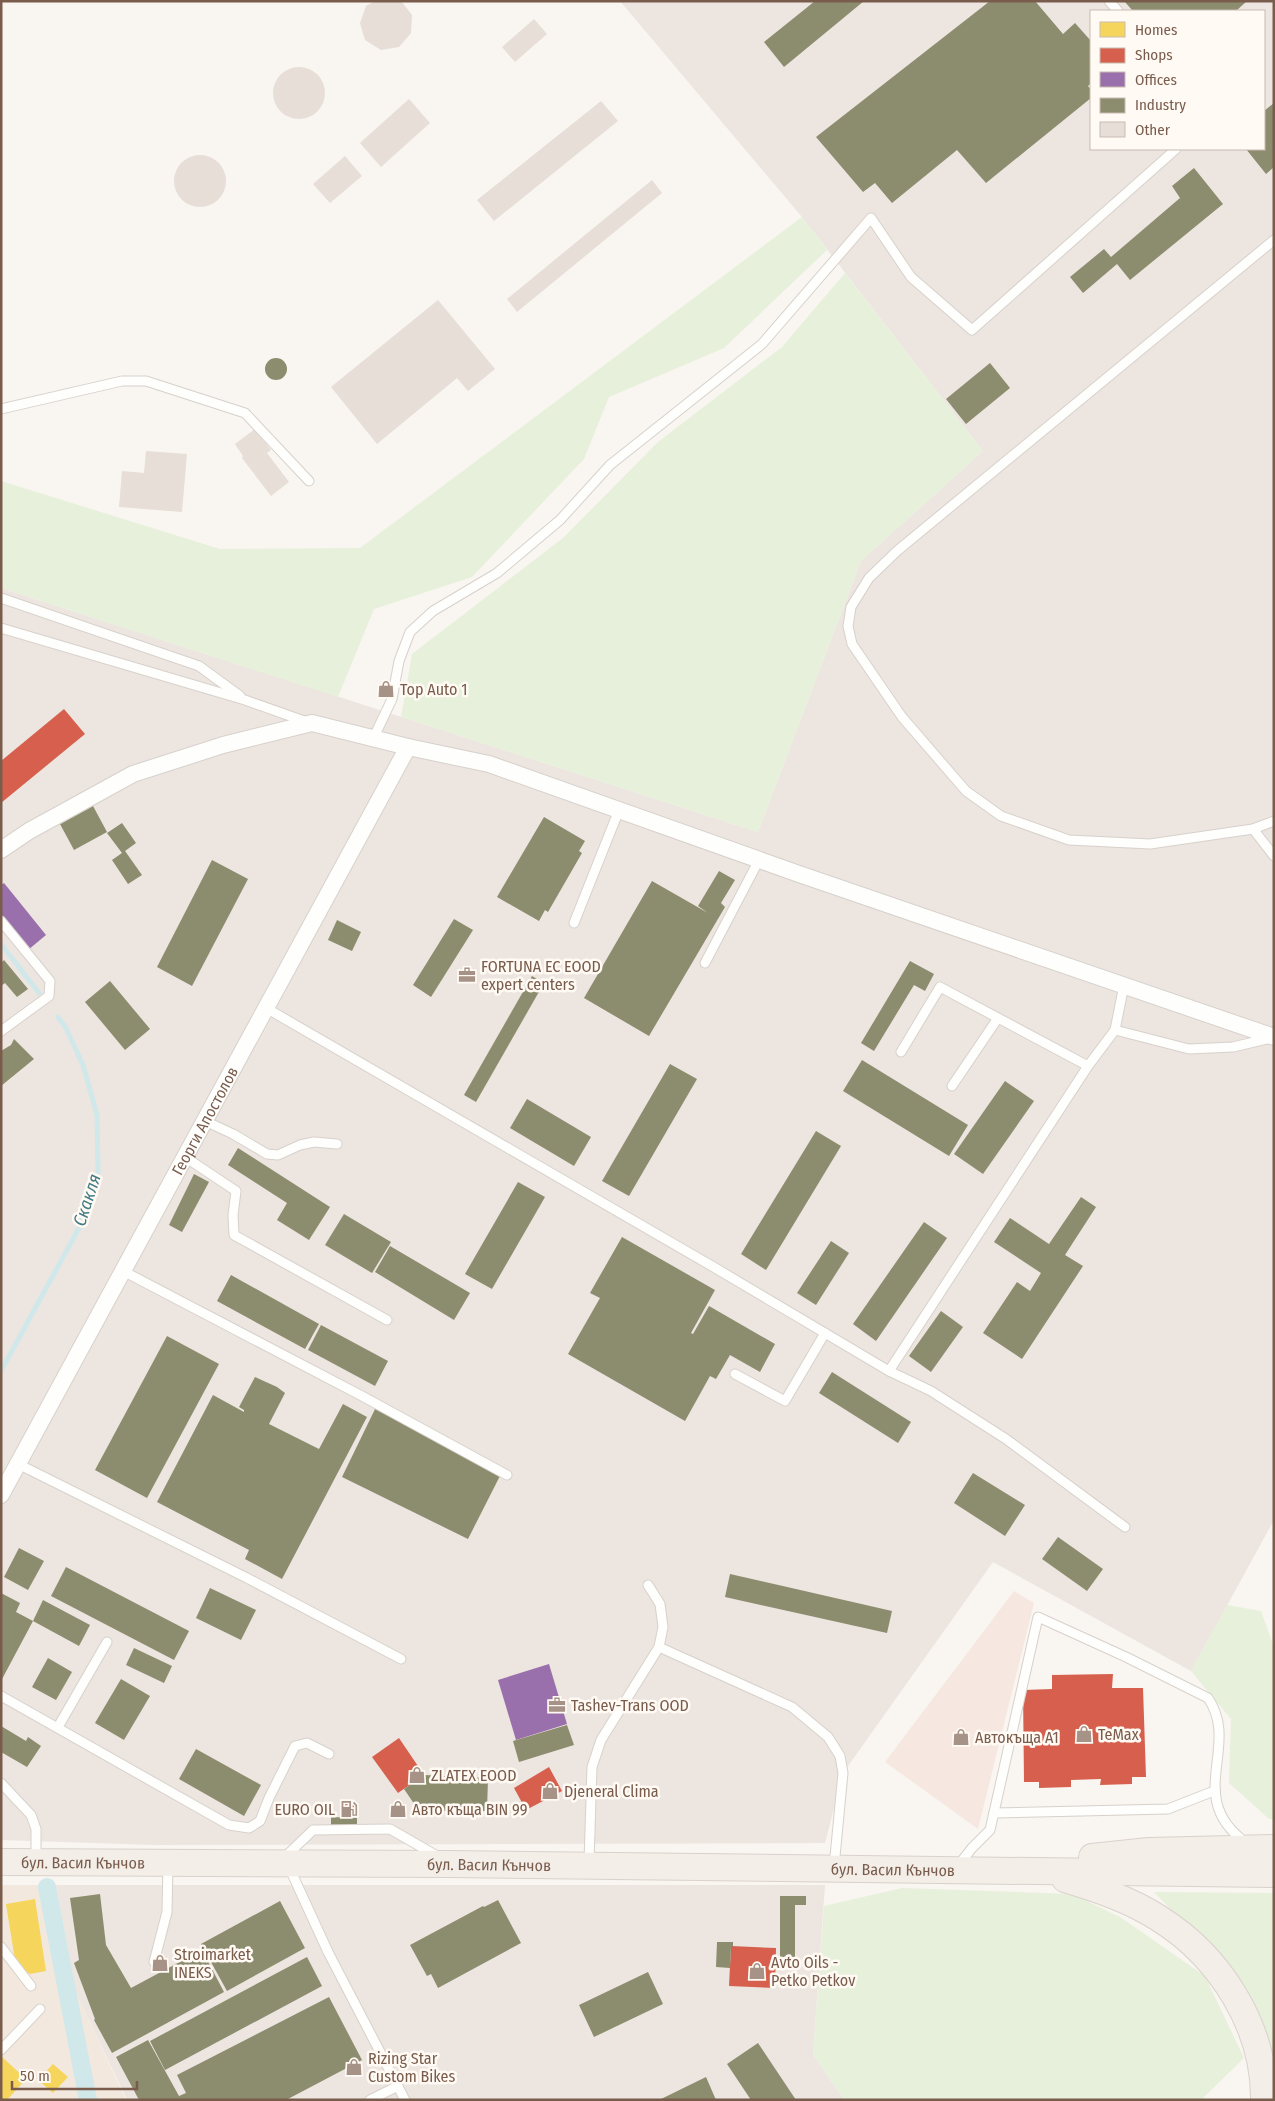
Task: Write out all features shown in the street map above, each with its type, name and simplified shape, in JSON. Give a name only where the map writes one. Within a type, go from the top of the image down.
[{"type":"main road","points":[[966,1870],[1149,1851],[1265,1849]]},
{"type":"main road","name":"бул. Васил Кънчов","points":[[1,1862],[588,1865],[966,1870]]},
{"type":"main road","points":[[966,1870],[1274,1874]]},
{"type":"main road","points":[[1036,1871],[1095,1888],[1160,1918],[1184,1936],[1208,1959],[1232,1989],[1247,2022],[1259,2056],[1264,2100]]},
{"type":"street","points":[[1,850],[29,831],[133,774],[223,745],[312,724],[489,764],[759,860],[1274,1037]]},
{"type":"street","name":"Георги Апостолов","points":[[1,1495],[408,747]]},
{"type":"lane","points":[[373,738],[392,699],[399,661],[410,632],[433,611],[497,573],[560,520],[610,465],[762,344],[871,218],[910,277],[972,330],[1175,150]]},
{"type":"lane","points":[[1274,240],[897,551],[869,578],[851,607],[848,626],[852,644],[902,717],[966,791],[1001,816],[1069,840],[1150,844],[1253,829],[1274,821]]},
{"type":"lane","points":[[1,409],[122,381],[146,381],[245,413],[309,481]]},
{"type":"lane","points":[[1,598],[199,666],[245,700]]},
{"type":"lane","points":[[1,628],[245,700],[312,724]]},
{"type":"lane","points":[[574,923],[619,810]]},
{"type":"lane","points":[[1253,829],[1274,856]]},
{"type":"lane","points":[[706,964],[759,860]]},
{"type":"lane","points":[[1,922],[50,981],[49,996],[1,1031]]},
{"type":"lane","points":[[889,1371],[1088,1066],[1115,1030],[1124,985]]},
{"type":"lane","points":[[901,1052],[940,987],[1088,1066]]},
{"type":"lane","points":[[266,1008],[717,1268],[889,1371],[931,1391],[1006,1439],[1125,1527]]},
{"type":"lane","points":[[952,1086],[998,1018]]},
{"type":"lane","points":[[1115,1030],[1189,1049],[1233,1047],[1274,1037]]},
{"type":"lane","points":[[205,1120],[267,1154],[278,1155],[300,1145],[314,1142],[337,1144]]},
{"type":"lane","points":[[185,1157],[236,1191],[232,1215],[234,1235],[387,1320]]},
{"type":"lane","points":[[123,1271],[362,1396],[507,1475]]},
{"type":"lane","points":[[735,1374],[785,1401],[825,1333]]},
{"type":"lane","points":[[18,1464],[247,1578],[401,1659]]},
{"type":"lane","points":[[588,1865],[592,1767],[601,1740],[659,1647],[663,1627],[660,1604],[648,1585]]},
{"type":"lane","points":[[966,1870],[972,1848],[990,1830],[1038,1617],[1126,1657],[1208,1698],[1216,1708],[1220,1723],[1214,1791],[1218,1810],[1225,1824],[1236,1835],[1265,1849]]},
{"type":"lane","points":[[58,1727],[108,1642]]},
{"type":"lane","points":[[659,1647],[792,1707],[828,1737],[840,1756],[843,1773],[834,1868]]},
{"type":"lane","points":[[1,1696],[230,1825],[249,1828],[260,1821],[295,1746],[307,1743],[329,1754]]},
{"type":"lane","points":[[2,1785],[31,1815],[36,1829],[36,1862]]},
{"type":"lane","points":[[994,1813],[1168,1809],[1214,1791]]},
{"type":"lane","points":[[405,2100],[283,1863],[313,1830],[390,1829],[450,1864]]},
{"type":"lane","points":[[154,1962],[167,1912],[168,1863]]},
{"type":"lane","points":[[1,1948],[31,1986]]},
{"type":"lane","points":[[1,2050],[40,2009]]},
{"type":"lane","points":[[370,2100],[398,2086]]},
{"type":"shaded area","points":[[620,1],[1274,1],[1274,1520],[1191,1671],[993,1562],[843,1773],[825,1843],[156,1845],[1,1840],[1,588],[758,832],[861,561],[983,451],[802,217]]},
{"type":"shaded area","points":[[1014,1591],[1034,1603],[978,1829],[885,1762]]},
{"type":"shaded area","points":[[1,1885],[56,1885],[76,1993],[126,2100],[1,2100]]},
{"type":"shaded area","points":[[56,1885],[825,1885],[813,2054],[844,2100],[127,2100],[76,1993]]},
{"type":"green space","points":[[802,217],[827,250],[724,348],[609,397],[584,459],[472,577],[374,609],[338,697],[1,588],[1,481],[220,549],[360,548]]},
{"type":"green space","points":[[845,273],[983,451],[861,561],[758,832],[401,717],[412,654],[563,538],[658,442],[782,347]]},
{"type":"green space","points":[[1227,1605],[1261,1611],[1274,1647],[1274,1819],[1269,1819],[1229,1783],[1231,1719],[1191,1671]]},
{"type":"green space","points":[[902,1888],[1072,1894],[1120,1917],[1205,1976],[1244,2058],[1201,2100],[844,2100],[813,2054],[824,1906]]},
{"type":"green space","points":[[1154,1892],[1274,1893],[1274,2055],[1243,1986]]},
{"type":"building: Homes","points":[[35,1899],[46,1971],[30,1974],[16,1966],[6,1904]]},
{"type":"building: Homes","points":[[1,2056],[26,2079],[7,2100],[1,2100]]},
{"type":"building: Homes","points":[[53,2064],[68,2077],[53,2093],[38,2080]]},
{"type":"building: Shops","points":[[64,709],[85,734],[1,803],[1,761]]},
{"type":"building: Shops","name":"TeMax","points":[[1113,1674],[1112,1688],[1143,1688],[1146,1777],[1132,1777],[1132,1784],[1100,1785],[1101,1779],[1071,1780],[1071,1787],[1039,1788],[1039,1782],[1024,1782],[1023,1690],[1052,1689],[1052,1675]]},
{"type":"building: Shops","points":[[399,1738],[424,1775],[398,1793],[372,1757]]},
{"type":"building: Shops","points":[[549,1767],[562,1791],[526,1810],[514,1788]]},
{"type":"building: Shops","points":[[340,1802],[356,1802],[356,1816],[340,1816]]},
{"type":"building: Shops","points":[[731,1946],[776,1948],[775,1988],[729,1986]]},
{"type":"building: Offices","points":[[4,883],[46,935],[28,950],[1,917],[1,885]]},
{"type":"building: Offices","points":[[549,1664],[567,1724],[516,1740],[498,1680]]},
{"type":"building: Industry","points":[[815,1],[864,1],[784,67],[764,42]]},
{"type":"building: Industry","points":[[990,1],[1035,1],[1063,34],[1075,23],[1090,40],[1090,84],[1088,86],[1090,89],[1090,99],[986,183],[957,150],[892,203],[875,183],[863,192],[816,137]]},
{"type":"building: Industry","points":[[1124,1],[1247,1],[1237,10],[1132,10]]},
{"type":"building: Industry","points":[[1274,103],[1274,167],[1266,174],[1247,150],[1265,150],[1265,110]]},
{"type":"building: Industry","points":[[1194,168],[1223,204],[1130,280],[1117,264],[1083,293],[1070,277],[1104,249],[1111,257],[1180,198],[1172,186]]},
{"type":"building: Industry","points":[[276,358],[284,361],[287,369],[284,377],[276,380],[268,377],[265,369],[268,361]]},
{"type":"building: Industry","points":[[990,363],[1010,388],[966,424],[946,399]]},
{"type":"building: Industry","points":[[93,806],[107,832],[74,850],[60,824]]},
{"type":"building: Industry","points":[[544,817],[585,841],[579,851],[582,853],[548,912],[545,910],[539,921],[497,897]]},
{"type":"building: Industry","points":[[122,823],[136,843],[125,851],[142,875],[128,884],[112,860],[122,853],[107,833]]},
{"type":"building: Industry","points":[[212,860],[248,879],[192,986],[157,967]]},
{"type":"building: Industry","points":[[719,871],[735,880],[721,903],[725,907],[649,1036],[584,998],[652,881],[708,913],[698,906]]},
{"type":"building: Industry","points":[[454,919],[473,930],[431,997],[413,985]]},
{"type":"building: Industry","points":[[337,920],[361,932],[352,951],[328,940]]},
{"type":"building: Industry","points":[[4,960],[28,989],[17,997],[5,983],[1,986],[1,963]]},
{"type":"building: Industry","points":[[910,961],[934,974],[925,991],[914,985],[874,1051],[861,1043]]},
{"type":"building: Industry","points":[[532,976],[544,983],[476,1102],[464,1095]]},
{"type":"building: Industry","points":[[110,981],[150,1029],[125,1050],[85,1002]]},
{"type":"building: Industry","points":[[14,1039],[34,1059],[1,1086],[1,1051],[11,1045]]},
{"type":"building: Industry","points":[[862,1060],[968,1125],[949,1156],[843,1091]]},
{"type":"building: Industry","points":[[670,1064],[697,1079],[629,1196],[602,1181]]},
{"type":"building: Industry","points":[[1005,1081],[1034,1101],[983,1174],[954,1154]]},
{"type":"building: Industry","points":[[527,1099],[591,1137],[574,1166],[510,1128]]},
{"type":"building: Industry","points":[[816,1131],[841,1146],[766,1270],[741,1254]]},
{"type":"building: Industry","points":[[238,1148],[330,1207],[309,1240],[277,1220],[287,1203],[228,1165]]},
{"type":"building: Industry","points":[[194,1174],[209,1182],[182,1232],[169,1225]]},
{"type":"building: Industry","points":[[518,1182],[545,1197],[492,1289],[465,1274]]},
{"type":"building: Industry","points":[[1081,1197],[1096,1207],[1065,1255],[1083,1266],[1022,1359],[983,1333],[1017,1282],[1030,1291],[1041,1273],[994,1242],[1010,1218],[1049,1244]]},
{"type":"building: Industry","points":[[344,1214],[391,1242],[372,1273],[325,1245]]},
{"type":"building: Industry","points":[[924,1222],[947,1238],[876,1341],[853,1324]]},
{"type":"building: Industry","points":[[622,1237],[715,1290],[691,1333],[693,1334],[709,1306],[775,1344],[760,1372],[730,1355],[716,1379],[710,1376],[685,1421],[568,1354],[600,1298],[590,1293]]},
{"type":"building: Industry","points":[[831,1241],[849,1253],[816,1305],[797,1293]]},
{"type":"building: Industry","points":[[390,1246],[470,1293],[454,1320],[375,1272]]},
{"type":"building: Industry","points":[[231,1275],[319,1324],[305,1349],[217,1301]]},
{"type":"building: Industry","points":[[941,1311],[963,1327],[931,1372],[909,1356]]},
{"type":"building: Industry","points":[[321,1325],[388,1361],[375,1386],[308,1350]]},
{"type":"building: Industry","points":[[167,1336],[219,1364],[147,1498],[95,1470]]},
{"type":"building: Industry","points":[[832,1372],[911,1422],[898,1443],[819,1393]]},
{"type":"building: Industry","points":[[255,1377],[277,1387],[285,1393],[269,1424],[319,1449],[343,1404],[367,1417],[282,1579],[245,1559],[249,1550],[157,1502],[213,1395],[244,1412],[239,1407]]},
{"type":"building: Industry","points":[[377,1405],[504,1468],[468,1539],[342,1477]]},
{"type":"building: Industry","points":[[973,1473],[1025,1505],[1005,1536],[954,1503]]},
{"type":"building: Industry","points":[[1058,1537],[1103,1569],[1087,1591],[1042,1559]]},
{"type":"building: Industry","points":[[19,1548],[44,1561],[28,1590],[4,1577]]},
{"type":"building: Industry","points":[[66,1567],[189,1631],[174,1660],[51,1596]]},
{"type":"building: Industry","points":[[730,1574],[892,1611],[887,1633],[725,1597]]},
{"type":"building: Industry","points":[[210,1588],[256,1610],[241,1640],[196,1618]]},
{"type":"building: Industry","points":[[1,1593],[20,1603],[16,1612],[33,1621],[1,1681]]},
{"type":"building: Industry","points":[[43,1600],[90,1625],[79,1646],[33,1621]]},
{"type":"building: Industry","points":[[134,1648],[172,1666],[164,1683],[126,1665]]},
{"type":"building: Industry","points":[[48,1658],[72,1672],[56,1700],[32,1687]]},
{"type":"building: Industry","points":[[121,1679],[150,1696],[124,1740],[95,1723]]},
{"type":"building: Industry","points":[[567,1725],[574,1745],[519,1762],[513,1741]]},
{"type":"building: Industry","points":[[1,1726],[26,1741],[28,1737],[41,1746],[27,1767],[1,1752]]},
{"type":"building: Industry","points":[[196,1749],[261,1785],[244,1816],[179,1779]]},
{"type":"building: Industry","points":[[424,1775],[488,1778],[487,1811],[419,1811],[404,1789]]},
{"type":"building: Industry","points":[[331,1817],[357,1818],[357,1833],[331,1833]]},
{"type":"building: Industry","points":[[100,1894],[106,1945],[131,1988],[202,1950],[224,1992],[112,2053],[94,2020],[74,1963],[79,1960],[70,1898]]},
{"type":"building: Industry","points":[[780,1896],[806,1896],[806,1905],[795,1905],[795,1964],[780,1964]]},
{"type":"building: Industry","points":[[498,1900],[521,1943],[438,1988],[431,1974],[427,1976],[410,1945]]},
{"type":"building: Industry","points":[[280,1901],[305,1948],[227,1991],[201,1944]]},
{"type":"building: Industry","points":[[717,1942],[733,1942],[733,1947],[731,1946],[730,1968],[716,1967]]},
{"type":"building: Industry","points":[[307,1957],[322,1986],[165,2070],[150,2041]]},
{"type":"building: Industry","points":[[648,1972],[663,2004],[594,2037],[579,2005]]},
{"type":"building: Industry","points":[[329,1997],[362,2060],[286,2100],[139,2100],[116,2057],[148,2040],[179,2096],[186,2093],[177,2075]]},
{"type":"building: Industry","points":[[758,2043],[796,2100],[751,2100],[727,2064]]},
{"type":"building: Industry","points":[[706,2077],[716,2100],[659,2100]]},
{"type":"building: Other","points":[[375,1],[401,1],[412,15],[411,33],[399,47],[381,50],[365,40],[360,23],[366,6]]},
{"type":"building: Other","points":[[534,19],[547,34],[515,62],[502,47]]},
{"type":"building: Other","points":[[299,67],[309,69],[317,75],[323,83],[325,93],[323,103],[317,111],[309,117],[299,119],[289,117],[281,111],[275,103],[273,93],[275,83],[281,75],[289,69]]},
{"type":"building: Other","points":[[409,99],[430,123],[381,167],[360,143]]},
{"type":"building: Other","points":[[601,101],[618,121],[494,221],[477,200]]},
{"type":"building: Other","points":[[200,155],[210,157],[218,163],[224,171],[226,181],[224,191],[218,199],[210,205],[200,207],[190,205],[182,199],[176,191],[174,181],[176,171],[182,163],[190,157]]},
{"type":"building: Other","points":[[345,156],[362,176],[330,203],[313,184]]},
{"type":"building: Other","points":[[652,180],[662,193],[517,312],[507,299]]},
{"type":"building: Other","points":[[438,300],[495,369],[468,391],[457,378],[377,444],[331,387]]},
{"type":"building: Other","points":[[255,429],[271,450],[267,453],[289,482],[271,496],[242,458],[243,456],[235,444]]},
{"type":"building: Other","points":[[146,451],[187,454],[182,512],[119,507],[122,471],[144,473]]},
{"type":"waterway","name":"Скакля","points":[[1,944],[39,993]]},
{"type":"waterway","name":"Скакля","points":[[1,1371],[80,1226],[98,1172],[97,1115],[83,1065],[66,1028],[58,1017]]},
{"type":"waterway","points":[[47,1887],[88,2100]]},
{"type":"place","name":"Top Auto 1","points":[[386,689]]},
{"type":"place","name":"FORTUNA EC EOOD expert centers","points":[[467,975]]},
{"type":"place","name":"Tashev-Trans OOD","points":[[557,1705]]},
{"type":"place","name":"TeMax","points":[[1084,1734]]},
{"type":"place","name":"Автокъща А1","points":[[961,1737]]},
{"type":"place","name":"ZLATEX EOOD","points":[[417,1775]]},
{"type":"place","name":"Djeneral Clima","points":[[550,1791]]},
{"type":"place","name":"EURO OIL","points":[[349,1809]]},
{"type":"place","name":"Авто къща BIN 99","points":[[398,1809]]},
{"type":"place","name":"Stroimarket INEKS","points":[[160,1963]]},
{"type":"place","name":"Avto Oils - Petko Petkov","points":[[757,1971]]},
{"type":"place","name":"Rizing Star Custom Bikes","points":[[354,2067]]}]
